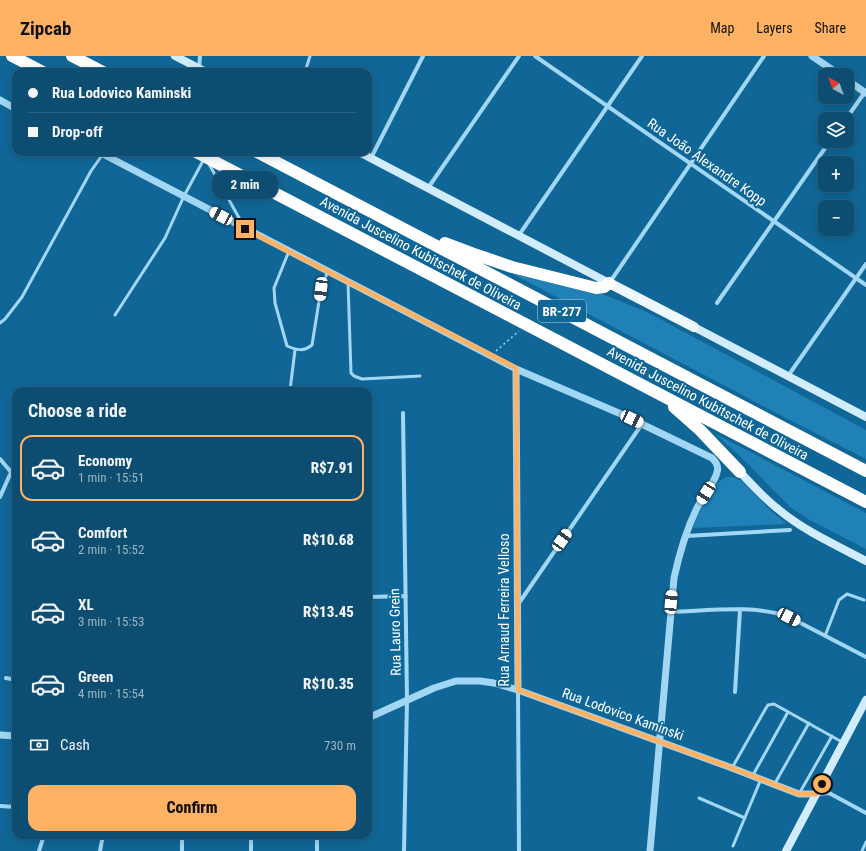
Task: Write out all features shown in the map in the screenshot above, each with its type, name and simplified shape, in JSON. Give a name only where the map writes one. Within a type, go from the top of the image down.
[{"type":"highway","points":[[12,56],[35,68]]},
{"type":"highway","points":[[72,56],[95,68]]},
{"type":"highway","name":"Avenida Juscelino Kubitschek de Oliveira","points":[[204,156],[866,502]]},
{"type":"highway","name":"Avenida Juscelino Kubitschek de Oliveira","points":[[265,156],[866,471]]},
{"type":"highway","points":[[384,218],[477,255],[512,267],[596,288],[604,287],[609,283]]},
{"type":"highway","points":[[656,392],[690,420],[740,472]]},
{"type":"main road","points":[[175,56],[198,68]]},
{"type":"main road","points":[[367,156],[866,417]]},
{"type":"main road","points":[[740,472],[768,501],[791,519],[826,540],[866,561]]},
{"type":"main road","points":[[786,851],[866,700]]},
{"type":"street","points":[[200,56],[202,68]]},
{"type":"street","points":[[371,158],[423,56]]},
{"type":"street","points":[[428,188],[519,56]]},
{"type":"street","name":"Rua João Alexandre Kopp","points":[[535,56],[866,285]]},
{"type":"street","points":[[518,235],[642,56]]},
{"type":"street","points":[[609,283],[764,56]]},
{"type":"street","points":[[812,56],[830,68]]},
{"type":"street","points":[[851,112],[866,92],[854,84]]},
{"type":"street","points":[[0,100],[12,107]]},
{"type":"street","points":[[717,303],[825,148]]},
{"type":"street","points":[[107,156],[245,229],[516,368],[642,424],[712,458],[717,467],[717,474],[696,508],[674,578],[650,851]]},
{"type":"street","points":[[788,376],[866,264]]},
{"type":"street","name":"Rua Arnaud Ferreira Velloso","points":[[516,368],[519,851]]},
{"type":"street","name":"Rua Lauro Grein","points":[[403,413],[407,700],[404,851]]},
{"type":"street","points":[[517,605],[642,424]]},
{"type":"street","points":[[0,459],[11,472],[0,497]]},
{"type":"street","points":[[686,536],[790,530]]},
{"type":"street","points":[[372,597],[406,596]]},
{"type":"street","points":[[735,692],[740,610]]},
{"type":"street","points":[[670,612],[766,610],[789,617],[866,657]]},
{"type":"street","points":[[6,678],[12,679]]},
{"type":"street","name":"Rua Lodovico Kaminski","points":[[372,716],[434,688],[456,681],[480,681],[494,683],[518,690],[659,741],[799,794],[829,793],[866,812]]},
{"type":"street","points":[[0,735],[12,736]]},
{"type":"street","points":[[0,806],[12,807]]},
{"type":"street","points":[[39,851],[43,839]]},
{"type":"street","points":[[100,851],[102,839]]},
{"type":"street","points":[[182,839],[182,851]]},
{"type":"street","points":[[251,839],[251,851]]},
{"type":"street","points":[[317,839],[317,851]]},
{"type":"lane","points":[[306,68],[310,56]]},
{"type":"lane","points":[[0,323],[5,319],[22,297],[99,156]]},
{"type":"lane","points":[[115,315],[164,238],[184,196],[199,156]]},
{"type":"lane","points":[[201,156],[245,229]]},
{"type":"lane","points":[[289,251],[274,288],[275,303],[287,346],[295,350],[307,349],[312,345],[321,289],[328,271]]},
{"type":"lane","points":[[348,282],[351,373],[362,379],[420,376]]},
{"type":"lane","points":[[290,387],[295,350]]},
{"type":"lane","points":[[825,636],[839,600],[847,594],[864,600]]},
{"type":"lane","points":[[732,768],[768,705],[774,704],[844,742]]},
{"type":"lane","points":[[753,776],[788,712]]},
{"type":"lane","points":[[774,784],[809,723]]},
{"type":"lane","points":[[799,794],[832,736]]},
{"type":"lane","points":[[733,846],[761,779]]},
{"type":"lane","points":[[699,798],[745,818]]},
{"type":"lane","points":[[862,851],[866,842]]},
{"type":"path","points":[[490,355],[526,325]]},
{"type":"shaded area","points":[[511,273],[600,293],[647,312],[866,430],[866,459],[780,415]]},
{"type":"shaded area","points":[[714,433],[866,513],[866,549],[808,519],[790,507],[741,457]]},
{"type":"shaded area","points":[[726,477],[732,477],[742,481],[772,512],[787,524],[693,528],[710,492]]},
{"type":"route","points":[[245,229],[516,368],[518,690],[802,795],[816,794],[822,784]]}]
